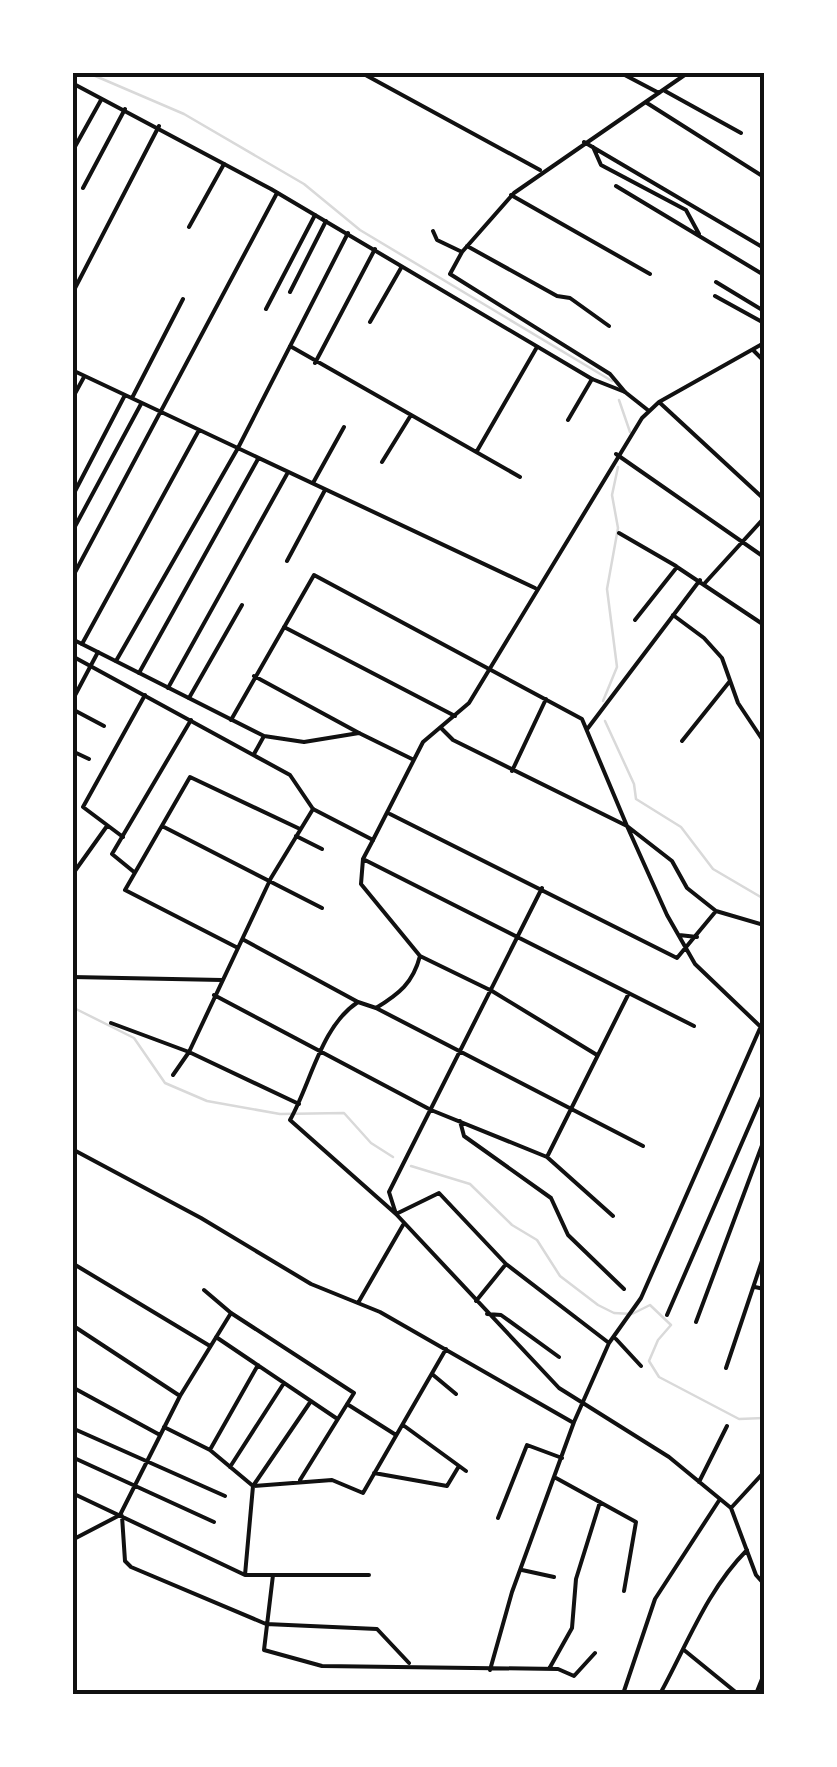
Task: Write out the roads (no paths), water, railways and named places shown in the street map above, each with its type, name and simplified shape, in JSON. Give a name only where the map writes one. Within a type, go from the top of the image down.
[{"type":"street","points":[[360,72],[540,170]]},
{"type":"street","points":[[619,72],[741,133]]},
{"type":"street","points":[[650,411],[625,392],[610,374],[450,274],[462,252],[511,195],[540,170],[689,72]]},
{"type":"street","points":[[72,83],[159,126],[592,379],[625,392]]},
{"type":"street","points":[[72,152],[102,98]]},
{"type":"street","points":[[647,103],[764,177]]},
{"type":"street","points":[[84,188],[125,109]]},
{"type":"street","points":[[72,294],[159,126]]},
{"type":"street","points":[[584,142],[764,248]]},
{"type":"street","points":[[593,147],[601,166],[686,210],[700,236]]},
{"type":"street","points":[[189,226],[224,164]]},
{"type":"street","points":[[616,186],[764,276]]},
{"type":"street","points":[[72,578],[277,193]]},
{"type":"street","points":[[511,195],[650,274]]},
{"type":"street","points":[[266,309],[315,215]]},
{"type":"street","points":[[290,292],[326,221]]},
{"type":"street","points":[[432,231],[437,240],[462,252]]},
{"type":"street","points":[[116,661],[238,448],[348,233]]},
{"type":"street","points":[[467,246],[557,296],[570,298],[609,326]]},
{"type":"street","points":[[316,363],[375,249]]},
{"type":"street","points":[[370,322],[401,268]]},
{"type":"street","points":[[716,282],[764,310]]},
{"type":"street","points":[[715,296],[764,323]]},
{"type":"street","points":[[132,398],[184,299]]},
{"type":"street","points":[[597,1055],[492,991],[420,956],[361,884],[363,859],[390,814],[423,742],[469,703],[616,454],[659,402],[764,343]]},
{"type":"street","points":[[290,346],[520,477]]},
{"type":"street","points":[[476,451],[538,346]]},
{"type":"street","points":[[753,350],[764,361]]},
{"type":"street","points":[[72,370],[535,588]]},
{"type":"street","points":[[72,400],[84,376]]},
{"type":"street","points":[[568,420],[592,379]]},
{"type":"street","points":[[72,497],[124,395]]},
{"type":"street","points":[[659,402],[764,499]]},
{"type":"street","points":[[72,532],[142,403]]},
{"type":"street","points":[[382,462],[411,414]]},
{"type":"street","points":[[313,483],[344,427]]},
{"type":"street","points":[[82,644],[200,430]]},
{"type":"street","points":[[616,454],[764,557]]},
{"type":"street","points":[[139,673],[258,458]]},
{"type":"street","points":[[168,688],[288,472]]},
{"type":"street","points":[[287,561],[326,490]]},
{"type":"street","points":[[587,728],[672,615],[764,518]]},
{"type":"street","points":[[619,533],[702,582],[764,625]]},
{"type":"street","points":[[635,620],[677,567]]},
{"type":"street","points":[[231,720],[314,575],[486,671],[582,719],[678,936],[714,980],[763,1028],[642,1298],[626,1314],[616,1338],[609,1342],[574,1422],[490,1670]]},
{"type":"street","points":[[189,698],[242,605]]},
{"type":"street","points":[[672,615],[710,643],[722,658],[738,703],[764,742]]},
{"type":"street","points":[[284,626],[455,716]]},
{"type":"street","points":[[72,639],[264,736],[304,742],[360,733]]},
{"type":"street","points":[[72,701],[98,652]]},
{"type":"street","points":[[72,656],[290,775],[313,809],[373,840]]},
{"type":"street","points":[[254,676],[413,760]]},
{"type":"street","points":[[682,740],[730,681]]},
{"type":"street","points":[[123,837],[83,806],[144,695]]},
{"type":"street","points":[[512,771],[546,699]]},
{"type":"street","points":[[72,709],[104,726]]},
{"type":"street","points":[[135,873],[112,854],[192,720]]},
{"type":"street","points":[[440,727],[452,740],[627,826],[672,861],[687,888],[716,911],[764,924]]},
{"type":"street","points":[[254,754],[264,736]]},
{"type":"street","points":[[72,751],[89,759]]},
{"type":"street","points":[[238,948],[125,890],[190,777],[300,829]]},
{"type":"street","points":[[173,1075],[189,1052],[271,878],[313,809]]},
{"type":"street","points":[[390,814],[677,958],[716,911]]},
{"type":"street","points":[[72,875],[108,826]]},
{"type":"street","points":[[162,826],[271,878],[322,908]]},
{"type":"street","points":[[296,836],[322,849]]},
{"type":"street","points":[[363,859],[694,1026]]},
{"type":"street","points":[[396,1214],[389,1192],[542,888]]},
{"type":"street","points":[[678,936],[697,937]]},
{"type":"street","points":[[244,940],[644,1146]]},
{"type":"street","points":[[376,1008],[407,987],[420,956]]},
{"type":"street","points":[[72,977],[222,980]]},
{"type":"street","points":[[547,1158],[629,993]]},
{"type":"street","points":[[214,995],[320,1056],[431,1110],[547,1158],[613,1216]]},
{"type":"street","points":[[358,1002],[338,1021],[290,1120],[396,1214],[559,1388],[669,1457],[731,1508],[764,1584]]},
{"type":"street","points":[[111,1024],[189,1052],[299,1104]]},
{"type":"street","points":[[667,1314],[764,1092]]},
{"type":"street","points":[[460,1121],[464,1136],[551,1198],[568,1236],[624,1290]]},
{"type":"street","points":[[696,1322],[764,1140]]},
{"type":"street","points":[[72,1149],[202,1218],[311,1284],[358,1303],[446,1349],[574,1422]]},
{"type":"street","points":[[396,1214],[439,1193],[506,1264],[609,1342]]},
{"type":"street","points":[[358,1303],[404,1223]]},
{"type":"street","points":[[726,1368],[764,1254]]},
{"type":"street","points":[[72,1263],[210,1346]]},
{"type":"street","points":[[476,1301],[506,1264]]},
{"type":"street","points":[[754,1287],[764,1289]]},
{"type":"street","points":[[204,1290],[230,1313],[354,1393],[300,1480]]},
{"type":"street","points":[[230,1313],[180,1396],[121,1515],[128,1564],[266,1624],[377,1629],[400,1658],[413,1666]]},
{"type":"street","points":[[488,1314],[501,1315],[559,1356]]},
{"type":"street","points":[[72,1324],[180,1396]]},
{"type":"street","points":[[216,1336],[338,1418]]},
{"type":"street","points":[[616,1338],[641,1366]]},
{"type":"street","points":[[164,1427],[210,1450],[253,1486],[332,1480],[363,1493],[446,1349]]},
{"type":"street","points":[[210,1450],[258,1365]]},
{"type":"street","points":[[432,1374],[456,1394]]},
{"type":"street","points":[[230,1467],[284,1383]]},
{"type":"street","points":[[72,1387],[160,1435]]},
{"type":"street","points":[[246,1576],[253,1486],[311,1401]]},
{"type":"street","points":[[347,1404],[396,1435]]},
{"type":"street","points":[[403,1425],[466,1471]]},
{"type":"street","points":[[699,1482],[727,1426]]},
{"type":"street","points":[[72,1428],[225,1496]]},
{"type":"street","points":[[498,1518],[527,1445],[563,1458]]},
{"type":"street","points":[[72,1457],[214,1522]]},
{"type":"street","points":[[374,1473],[447,1486],[459,1466]]},
{"type":"street","points":[[731,1508],[764,1472]]},
{"type":"street","points":[[556,1478],[634,1520],[624,1591]]},
{"type":"street","points":[[72,1493],[246,1576],[370,1575]]},
{"type":"street","points":[[623,1694],[655,1599],[720,1498]]},
{"type":"street","points":[[549,1669],[572,1628],[576,1579],[600,1502]]},
{"type":"street","points":[[72,1540],[121,1515]]},
{"type":"street","points":[[660,1694],[728,1569],[747,1550]]},
{"type":"street","points":[[522,1570],[554,1577]]},
{"type":"street","points":[[273,1575],[263,1646],[267,1652],[322,1666],[549,1669],[574,1676],[595,1653]]},
{"type":"street","points":[[684,1650],[738,1694]]},
{"type":"street","points":[[756,1694],[764,1674]]},
{"type":"waterway","points":[[86,72],[184,114],[304,184],[360,230],[612,381]]},
{"type":"waterway","points":[[619,400],[630,432]]},
{"type":"waterway","points":[[603,701],[617,667],[607,589],[618,528],[612,495],[618,467]]},
{"type":"waterway","points":[[605,721],[634,784],[636,799],[681,827],[713,869],[764,899]]},
{"type":"waterway","points":[[72,1007],[134,1038],[165,1083],[207,1101],[280,1114],[344,1113],[371,1143],[393,1157]]},
{"type":"waterway","points":[[411,1166],[470,1184],[512,1225],[537,1240],[560,1276],[598,1305],[614,1313],[632,1314],[650,1305],[671,1325],[658,1340],[649,1361],[659,1377],[739,1419],[764,1418]]}]
